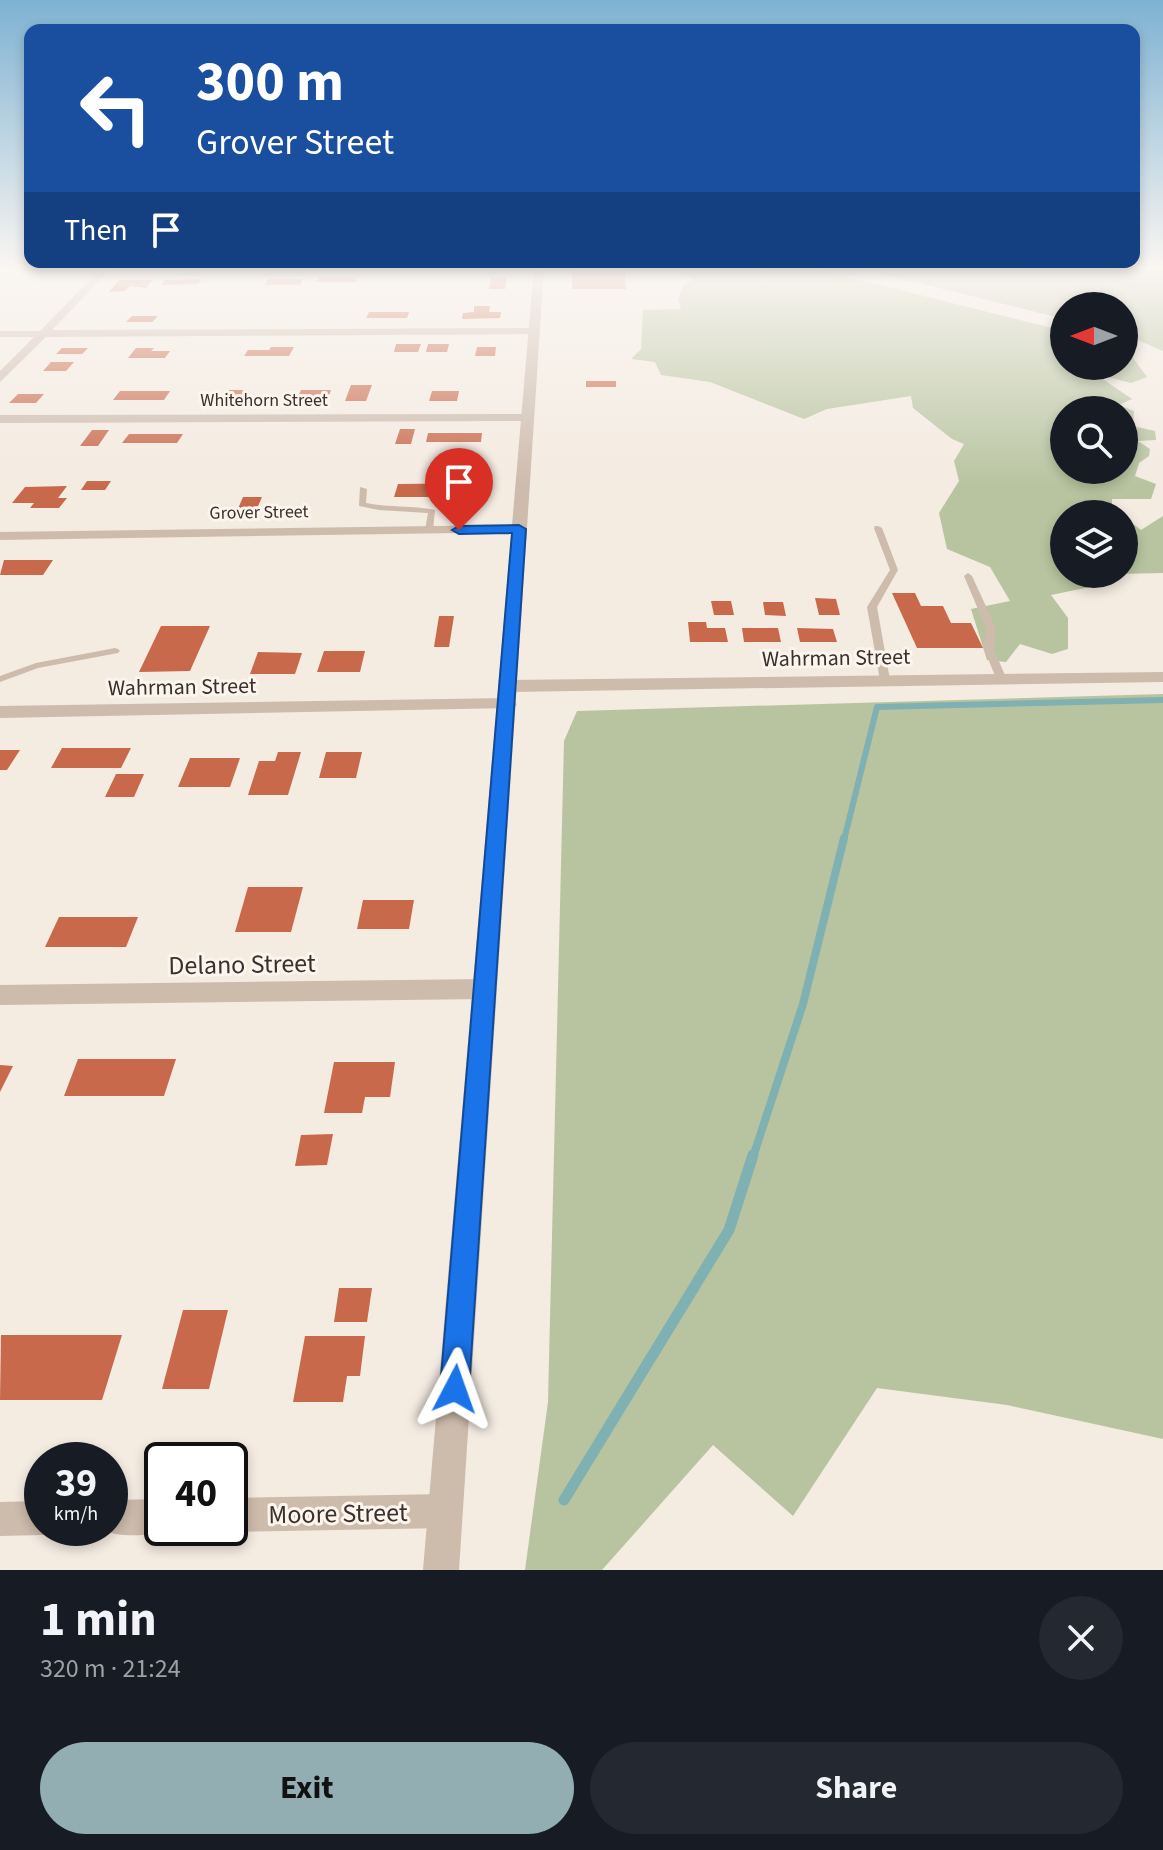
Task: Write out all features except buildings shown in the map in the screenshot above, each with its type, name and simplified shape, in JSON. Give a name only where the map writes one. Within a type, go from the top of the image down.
[{"type":"street","points":[[0,378],[36,340]]},
{"type":"street","points":[[441,1570],[533,340]]},
{"type":"street","name":"Whitehorn Street","points":[[0,419],[528,417]]},
{"type":"street","name":"Grover Street","points":[[0,536],[519,529]]},
{"type":"street","name":"Wahrman Street","points":[[0,712],[885,680],[1163,677]]},
{"type":"street","name":"Delano Street","points":[[0,995],[485,989]]},
{"type":"street","name":"Moore Street","points":[[248,1515],[445,1511]]},
{"type":"street","points":[[0,1519],[24,1518]]},
{"type":"lane","points":[[363,489],[362,504],[377,510],[418,508],[432,512],[429,530]]},
{"type":"lane","points":[[878,528],[894,570],[872,607],[885,680]]},
{"type":"lane","points":[[968,576],[991,628],[989,649],[1001,678]]},
{"type":"lane","points":[[0,679],[36,666],[115,651]]},
{"type":"green space","points":[[641,340],[1050,340],[1050,380],[1104,380],[1128,396],[1050,396],[1050,484],[1138,484],[1138,477],[1156,484],[1151,499],[1050,500],[1050,588],[1085,588],[1051,595],[1068,618],[1068,649],[1052,654],[1020,644],[1006,662],[987,660],[971,609],[1010,601],[990,567],[947,549],[939,513],[959,481],[954,461],[964,444],[952,439],[913,408],[911,396],[827,409],[804,419],[710,382],[661,375],[655,362],[631,359],[641,349]]},
{"type":"green space","points":[[1138,340],[1163,340],[1163,351]]},
{"type":"green space","points":[[1138,365],[1147,377],[1131,383],[1119,380],[1138,380]]},
{"type":"green space","points":[[1138,427],[1155,431],[1156,440],[1138,441]]},
{"type":"green space","points":[[1138,441],[1150,449],[1149,456],[1138,466]]},
{"type":"green space","points":[[1163,516],[1163,573],[1138,574],[1138,528],[1141,530]]},
{"type":"green space","points":[[1163,694],[1163,1439],[1007,1405],[877,1388],[793,1516],[713,1445],[602,1570],[525,1570],[548,1402],[564,741],[577,711]]},
{"type":"waterway","points":[[844,840],[877,707],[1163,700]]},
{"type":"waterway","points":[[753,1157],[803,1004],[844,838]]},
{"type":"waterway","points":[[564,1500],[729,1230],[753,1155]]},
{"type":"route","points":[[455,1389],[510,686],[519,529],[459,530]]}]
